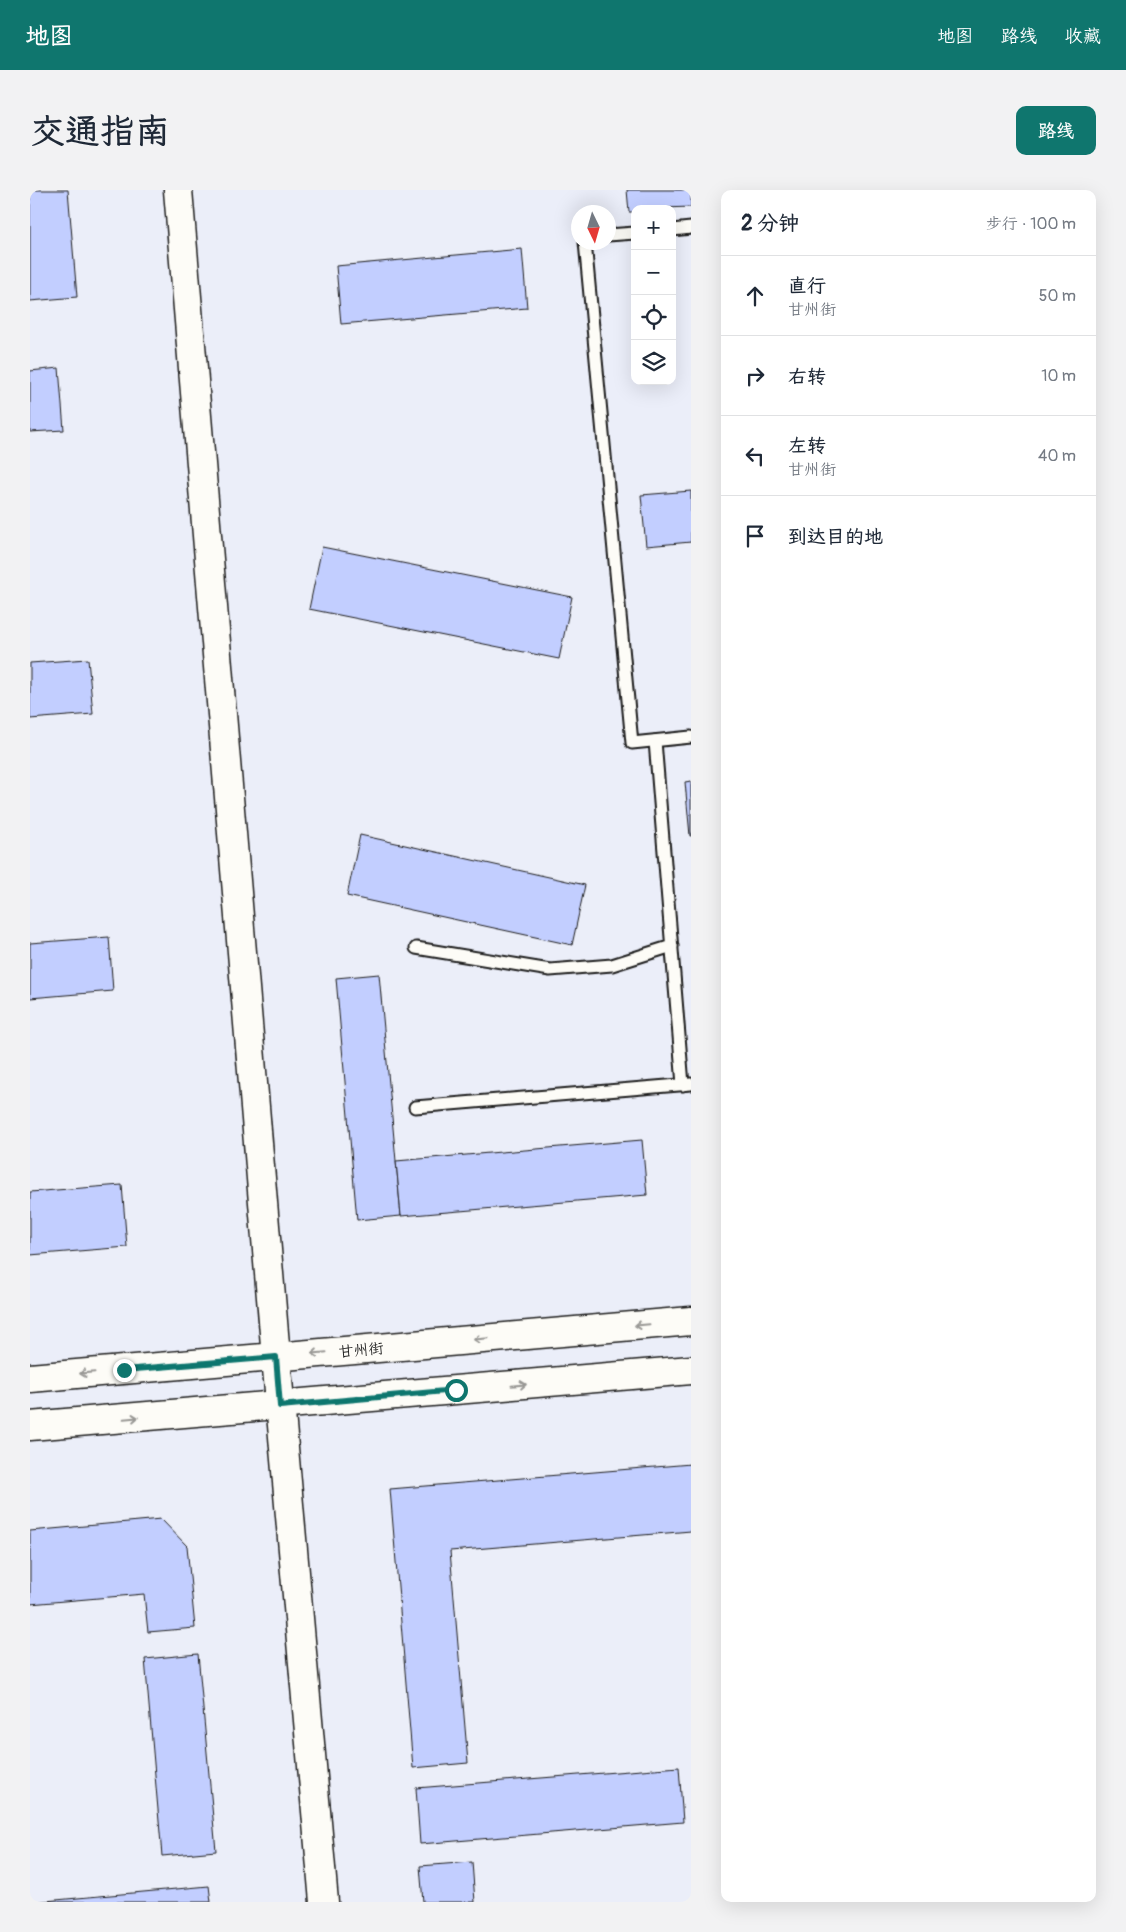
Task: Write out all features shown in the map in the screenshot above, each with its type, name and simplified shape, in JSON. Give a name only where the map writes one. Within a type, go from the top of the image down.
[{"type":"street","points":[[178,190],[280,1406],[324,1902]]},
{"type":"street","name":"甘州街","points":[[30,1378],[691,1321]]},
{"type":"street","points":[[30,1426],[691,1370]]},
{"type":"lane","points":[[676,230],[691,228]]},
{"type":"lane","points":[[616,234],[631,233]]},
{"type":"lane","points":[[586,250],[632,743],[691,737]]},
{"type":"lane","points":[[415,1107],[687,1084],[672,946],[655,741]]},
{"type":"lane","points":[[416,948],[550,970],[612,965],[672,946]]},
{"type":"building","points":[[30,190],[68,190],[77,297],[30,301]]},
{"type":"building","points":[[627,190],[691,190],[691,207],[631,205],[631,212],[629,212]]},
{"type":"building","points":[[522,249],[527,308],[341,324],[336,266]]},
{"type":"building","points":[[59,368],[64,430],[30,432],[30,371]]},
{"type":"building","points":[[691,491],[691,542],[646,546],[641,495]]},
{"type":"building","points":[[322,547],[572,597],[559,659],[309,609]]},
{"type":"building","points":[[88,659],[93,714],[30,719],[30,663]]},
{"type":"building","points":[[691,781],[691,836],[690,836],[685,782]]},
{"type":"building","points":[[360,835],[585,885],[572,945],[347,896]]},
{"type":"building","points":[[109,937],[113,991],[30,998],[30,943]]},
{"type":"building","points":[[379,974],[401,1216],[357,1220],[336,978]]},
{"type":"building","points":[[642,1140],[647,1195],[401,1216],[396,1161]]},
{"type":"building","points":[[122,1185],[127,1247],[30,1255],[30,1192]]},
{"type":"building","points":[[691,1464],[691,1531],[450,1551],[468,1763],[413,1768],[390,1489]]},
{"type":"building","points":[[161,1519],[187,1546],[195,1628],[148,1632],[144,1594],[30,1604],[30,1531]]},
{"type":"building","points":[[198,1654],[216,1851],[162,1856],[145,1659]]},
{"type":"building","points":[[679,1767],[683,1822],[420,1844],[416,1788]]},
{"type":"building","points":[[472,1862],[475,1902],[423,1902],[420,1866]]},
{"type":"building","points":[[209,1886],[211,1902],[34,1902]]},
{"type":"route","points":[[124,1370],[276,1357],[280,1406],[456,1390]]}]
